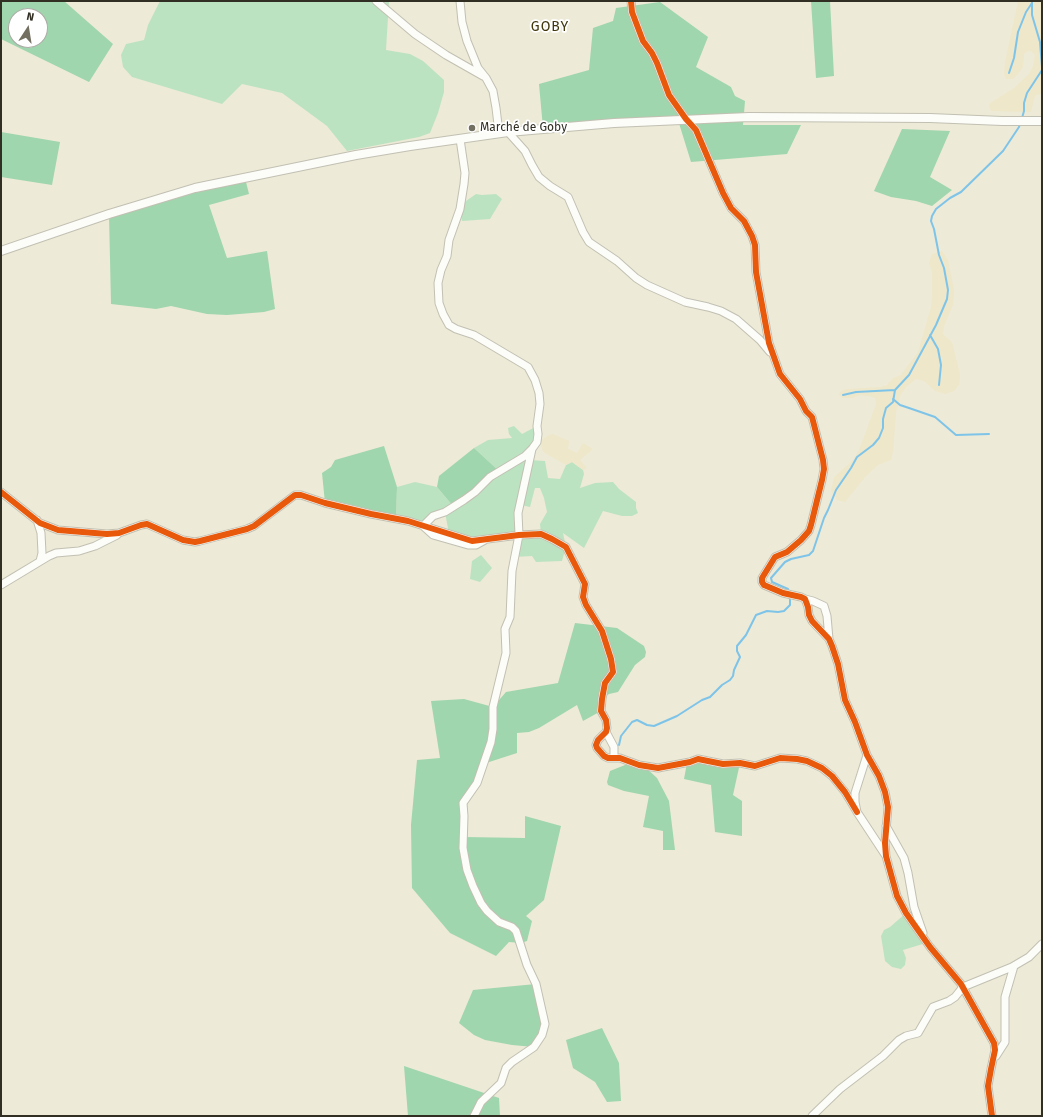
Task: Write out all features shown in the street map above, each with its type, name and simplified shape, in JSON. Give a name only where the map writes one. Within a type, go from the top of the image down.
[{"type":"main road","points":[[1,251],[109,214],[195,188],[356,155],[499,133],[614,123],[789,117],[930,118],[1021,121],[1042,120]]},
{"type":"street","points":[[376,1],[415,34],[446,55],[486,78]]},
{"type":"street","points":[[460,1],[462,22],[467,41],[478,68],[486,78],[493,91],[499,133]]},
{"type":"street","points":[[631,1],[632,12],[643,41],[655,58],[669,95],[686,120],[696,130],[714,174],[731,208],[744,221],[752,236],[755,246],[756,272],[769,343],[780,374],[800,399],[806,411],[812,417],[823,460],[824,469],[812,526],[801,540],[786,552],[775,556],[762,578],[762,582],[764,585],[782,593],[801,596],[824,606],[828,616],[829,639],[838,664],[845,700],[867,755],[879,776],[885,792],[888,807],[886,826],[886,856],[897,896],[906,913],[930,947],[963,986],[994,1043],[995,1050],[988,1086],[992,1116]]},
{"type":"street","points":[[508,132],[526,151],[539,177],[568,197],[583,232],[589,242],[617,261],[636,278],[647,285],[685,302],[721,311],[736,319],[760,340],[773,355]]},
{"type":"street","points":[[423,526],[433,516],[445,512],[469,496],[490,477],[525,456],[532,449],[538,434],[537,426],[540,404],[539,393],[535,380],[528,367],[474,335],[449,325],[439,303],[438,282],[447,256],[449,240],[460,209],[464,184],[465,173],[460,139]]},
{"type":"street","points":[[474,1116],[481,1102],[501,1083],[506,1068],[534,1046],[542,1035],[545,1024],[536,984],[527,965],[516,931],[512,927],[500,922],[487,911],[481,903],[473,886],[463,848],[463,803],[477,783],[491,742],[493,730],[493,707],[506,653],[505,629],[510,617],[512,571],[519,535],[518,513],[532,449]]},
{"type":"street","points":[[1,492],[37,520],[49,527],[68,531],[107,534],[120,533]]},
{"type":"street","points":[[1,585],[56,553],[79,551],[95,546],[120,533],[141,525],[147,524],[183,540],[200,541],[247,529],[254,526],[295,495],[301,495],[332,505],[408,521],[472,540],[540,534],[566,547],[585,584],[584,597],[586,605],[602,631],[613,672],[603,688],[602,711],[606,720],[606,732],[614,747],[614,757]]},
{"type":"street","points":[[37,520],[41,533],[42,553],[40,561]]},
{"type":"street","points":[[805,599],[809,616],[829,639]]},
{"type":"street","points":[[606,732],[598,740],[596,745],[597,748],[608,758],[620,758],[639,765],[658,768],[698,759],[724,764],[740,763],[755,766],[780,758],[807,761],[822,768],[832,776],[845,792],[886,856]]},
{"type":"street","points":[[857,812],[855,802],[856,792],[867,755]]},
{"type":"street","points":[[886,826],[904,858],[919,924],[930,947]]},
{"type":"street","points":[[812,1116],[840,1089],[883,1056],[899,1040],[906,1036],[918,1033],[933,1007],[955,997],[963,986],[1014,966],[1028,957],[1042,944]]},
{"type":"street","points":[[992,1061],[1005,1042],[1005,997],[1014,966]]},
{"type":"green space","points":[[1,1],[64,1],[113,44],[89,82],[19,48],[48,48],[48,8],[8,8],[8,42],[1,39]]},
{"type":"green space","points":[[160,1],[389,1],[386,50],[410,54],[423,61],[444,80],[444,92],[430,133],[419,137],[347,151],[327,126],[282,93],[242,84],[222,104],[132,77],[123,67],[121,55],[126,44],[144,40],[148,25]]},
{"type":"green space","points":[[811,1],[830,1],[834,76],[816,78]]},
{"type":"green space","points":[[660,2],[708,37],[696,67],[731,87],[735,96],[745,101],[743,125],[801,125],[787,154],[691,162],[678,120],[543,128],[539,84],[589,70],[593,28],[613,21],[616,8]]},
{"type":"green space","points":[[902,129],[950,131],[930,177],[952,190],[932,206],[916,201],[891,197],[874,191]]},
{"type":"green space","points":[[1,132],[60,142],[52,185],[1,177]]},
{"type":"green space","points":[[245,178],[249,194],[209,205],[227,258],[267,251],[275,309],[264,312],[227,315],[207,314],[171,306],[156,309],[111,304],[109,214]]},
{"type":"green space","points":[[476,194],[496,194],[502,199],[490,219],[462,221],[460,209],[466,201]]},
{"type":"green space","points":[[514,426],[522,434],[537,426],[537,442],[530,460],[545,461],[548,478],[560,479],[566,465],[572,462],[583,470],[584,474],[580,488],[595,483],[613,482],[619,489],[636,502],[638,513],[632,516],[622,516],[603,511],[584,548],[563,533],[566,547],[562,561],[536,562],[532,556],[514,557],[516,537],[481,540],[449,534],[445,512],[423,526],[396,518],[397,487],[415,482],[437,487],[453,506],[499,471],[474,448],[488,440],[512,438],[509,434],[508,428]],"holes":[[[535,488],[540,488],[547,512],[540,524],[541,533],[519,533],[521,505],[530,507]]]},
{"type":"green space","points":[[384,446],[397,487],[396,518],[325,503],[322,473],[331,467],[335,460]]},
{"type":"green space","points":[[474,448],[499,471],[453,506],[437,487],[439,476]]},
{"type":"green space","points":[[481,555],[492,568],[480,582],[470,579],[472,561]]},
{"type":"green space","points":[[575,623],[617,628],[644,646],[646,652],[645,657],[635,665],[618,692],[609,694],[602,699],[601,711],[583,721],[577,705],[539,728],[529,732],[517,733],[517,753],[483,764],[477,783],[464,799],[464,837],[525,838],[525,816],[561,826],[544,900],[526,916],[532,921],[527,941],[521,943],[509,942],[496,956],[450,933],[412,888],[411,825],[417,760],[440,758],[431,701],[464,699],[493,707],[506,692],[558,683]]},
{"type":"green space","points":[[687,763],[740,763],[733,795],[742,801],[742,836],[715,832],[711,785],[684,779]]},
{"type":"green space","points":[[625,765],[639,765],[645,767],[657,778],[669,801],[675,850],[663,850],[663,831],[643,827],[649,796],[624,791],[608,785],[607,782],[610,771]]},
{"type":"green space","points":[[906,913],[926,943],[903,950],[906,958],[905,965],[901,969],[892,967],[885,961],[881,936],[884,930],[890,927]]},
{"type":"green space","points":[[536,984],[545,1024],[534,1047],[485,1040],[474,1035],[459,1023],[473,990]]},
{"type":"green space","points":[[602,1028],[619,1063],[621,1101],[607,1102],[595,1082],[573,1068],[566,1040]]},
{"type":"green space","points":[[404,1066],[499,1098],[500,1116],[408,1116]]},
{"type":"sand","points":[[1018,1],[1042,1],[1042,94],[1036,95],[1031,112],[991,111],[989,106],[990,103],[1014,88],[1029,74],[1033,66],[1035,55],[1031,51],[1028,51],[1024,54],[1023,67],[1013,79],[1006,79],[1004,74],[1005,62]]},
{"type":"sand","points":[[942,251],[948,260],[954,290],[953,305],[944,326],[943,334],[952,342],[960,374],[959,385],[954,391],[945,394],[935,391],[924,381],[916,379],[906,387],[900,396],[896,413],[891,460],[878,465],[865,477],[845,502],[837,500],[831,491],[834,477],[853,460],[859,450],[876,404],[875,398],[869,396],[860,395],[852,398],[842,398],[839,394],[841,391],[847,389],[880,387],[887,385],[893,378],[901,375],[918,352],[931,307],[932,272],[929,263],[932,254]]},
{"type":"sand","points":[[553,434],[569,441],[568,449],[577,453],[583,443],[593,449],[580,460],[587,468],[583,470],[572,462],[566,465],[543,452],[540,441]]},
{"type":"waterway","points":[[1032,1],[1032,15],[1040,42],[1042,67]]},
{"type":"waterway","points":[[1009,73],[1014,58],[1018,32],[1026,12],[1032,3]]},
{"type":"waterway","points":[[1022,118],[1027,93],[1042,70]]},
{"type":"waterway","points":[[789,592],[788,589],[772,582],[771,578],[785,562],[809,555],[813,551],[824,518],[836,490],[857,457],[873,445],[879,438],[883,428],[883,419],[886,408],[893,402],[895,390],[909,375],[936,325],[947,299],[948,290],[944,268],[939,255],[931,221],[932,216],[936,209],[950,198],[961,192],[1003,151],[1021,122]]},
{"type":"waterway","points":[[930,335],[938,349],[941,365],[939,385]]},
{"type":"waterway","points":[[843,395],[856,392],[895,390]]},
{"type":"waterway","points":[[893,399],[900,405],[935,417],[956,435],[989,434]]},
{"type":"waterway","points":[[619,745],[621,736],[632,722],[637,720],[647,725],[654,726],[677,716],[702,700],[710,697],[722,685],[730,680],[740,657],[737,651],[737,646],[746,635],[756,615],[767,611],[784,611],[790,605],[790,597]]},
{"type":"cycle path","points":[[631,1],[632,12],[643,41],[657,63],[669,95],[696,130],[723,193],[731,208],[744,221],[752,236],[755,245],[756,272],[769,343],[780,374],[800,399],[806,411],[812,417],[823,460],[824,469],[822,480],[809,531],[787,552],[775,557],[762,578],[762,582],[764,585],[783,593],[805,599],[812,621],[829,639],[838,664],[845,700],[867,755],[879,776],[885,792],[888,807],[885,843],[886,856],[897,896],[906,913],[930,947],[961,984],[994,1043],[995,1050],[988,1086],[992,1116]]},
{"type":"cycle path","points":[[1,492],[40,523],[58,530],[107,534],[119,533],[147,524],[183,540],[195,542],[254,526],[295,495],[301,495],[325,503],[371,514],[408,521],[472,541],[519,535],[541,534],[566,547],[585,584],[583,597],[586,605],[602,631],[611,659],[613,672],[605,683],[601,711],[606,720],[607,728],[606,732],[598,740],[596,745],[604,756],[608,758],[620,758],[639,765],[658,768],[698,759],[723,764],[740,763],[755,766],[780,758],[807,761],[822,768],[832,776],[845,792],[857,812]]},
{"type":"place","name":"Marché de Goby","points":[[472,128]]},
{"type":"district","name":"GOBY","points":[[550,27]]}]
